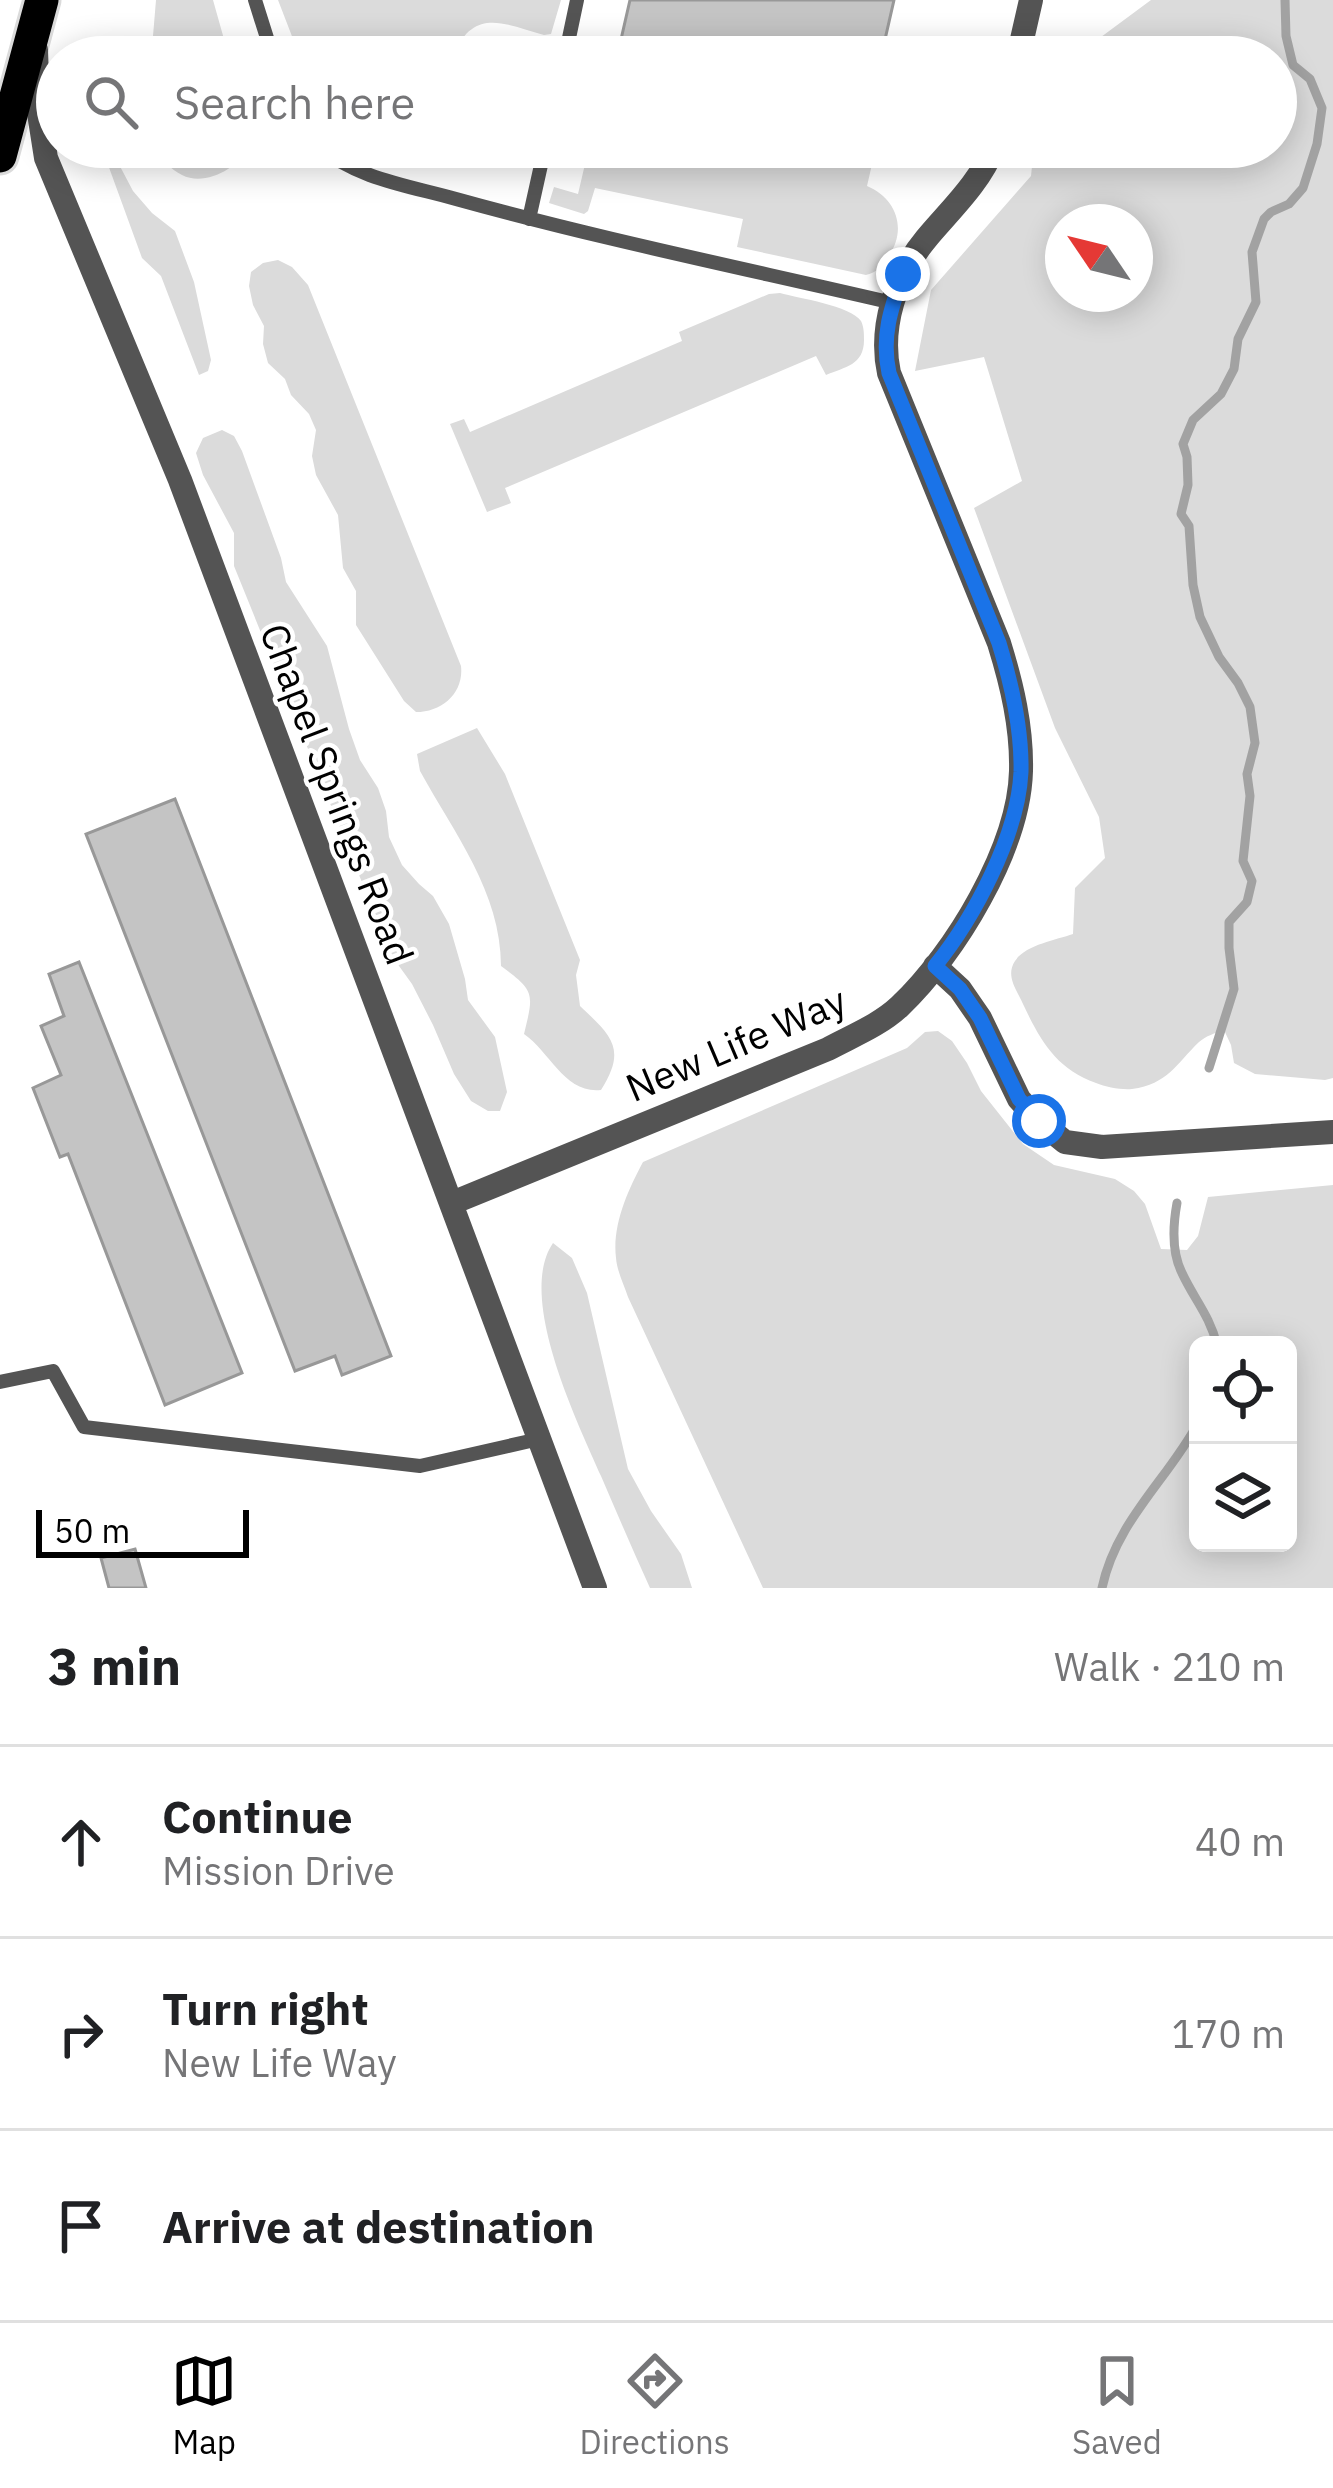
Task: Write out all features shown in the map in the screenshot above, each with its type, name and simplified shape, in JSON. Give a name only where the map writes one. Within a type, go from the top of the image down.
[{"type":"highway","points":[[0,156],[38,12]]},
{"type":"street","points":[[1022,36],[1030,0]]},
{"type":"street","name":"Chapel Springs Road","points":[[50,168],[181,480],[595,1588]]},
{"type":"street","name":"New Life Way","points":[[452,1203],[828,1049],[878,1022],[898,1008],[935,966],[980,900],[997,863],[1021,775],[1019,727],[999,643],[884,352],[903,274],[923,242],[968,194],[982,168]]},
{"type":"street","points":[[935,966],[960,989],[980,1018],[1019,1099],[1065,1142],[1102,1147],[1333,1132]]},
{"type":"lane","points":[[256,0],[267,36]]},
{"type":"lane","points":[[569,36],[577,0]]},
{"type":"lane","points":[[351,168],[529,219],[893,303]]},
{"type":"lane","points":[[529,219],[540,168]]},
{"type":"lane","points":[[0,1382],[53,1371],[84,1427],[420,1466],[539,1439]]},
{"type":"shaded area","points":[[156,0],[213,0],[223,36],[153,36]]},
{"type":"shaded area","points":[[278,0],[561,0],[551,34],[544,35],[492,23],[481,24],[465,36],[292,36]]},
{"type":"shaded area","points":[[1151,0],[1333,0],[1333,1078],[1255,1074],[1234,1063],[1224,1030],[1202,1040],[1154,1083],[1114,1088],[1070,1070],[1051,1052],[1029,1017],[1015,988],[1012,967],[1026,951],[1073,934],[1075,888],[1105,858],[1099,817],[1055,728],[974,508],[1022,481],[984,357],[915,371],[931,290],[1031,176],[1032,168],[1297,168],[1297,36],[1102,36]]},
{"type":"shaded area","points":[[109,168],[121,168],[133,191],[175,231],[194,282],[211,360],[208,371],[199,375],[161,276],[142,258]]},
{"type":"shaded area","points":[[172,168],[229,168],[201,179]]},
{"type":"shaded area","points":[[584,168],[871,168],[867,186],[892,207],[897,237],[881,266],[866,275],[737,247],[743,219],[595,188],[584,214],[549,203],[554,187],[578,194]]},
{"type":"shaded area","points":[[278,260],[308,285],[461,666],[455,692],[434,709],[416,712],[404,701],[356,625],[356,591],[343,568],[338,515],[316,475],[312,456],[316,430],[285,379],[268,363],[264,326],[253,305],[251,272]]},
{"type":"shaded area","points":[[780,293],[836,307],[861,321],[863,348],[857,360],[826,375],[816,356],[505,488],[511,503],[487,512],[450,424],[464,419],[470,432],[682,341],[679,332]]},
{"type":"shaded area","points":[[222,430],[234,436],[242,451],[286,582],[327,646],[360,760],[386,811],[389,837],[402,865],[433,896],[449,924],[468,1000],[495,1037],[507,1092],[500,1111],[488,1111],[471,1101],[454,1074],[372,907],[234,566],[234,533],[196,453],[203,438]]},
{"type":"shaded area","points":[[477,728],[505,774],[580,960],[576,975],[580,1006],[612,1044],[613,1064],[601,1090],[568,1079],[524,1034],[529,994],[501,966],[499,939],[484,888],[420,771],[417,754]]},
{"type":"shaded area","points":[[938,1031],[952,1041],[981,1091],[1023,1144],[1054,1165],[1115,1179],[1134,1191],[1145,1204],[1161,1249],[1187,1250],[1198,1236],[1208,1197],[1333,1185],[1333,1588],[763,1588],[628,1297],[615,1246],[622,1208],[643,1162],[907,1048],[925,1032]]},
{"type":"shaded area","points":[[553,1243],[572,1258],[587,1293],[628,1469],[681,1554],[692,1588],[650,1588],[579,1425],[546,1326],[543,1266]]},
{"type":"building","points":[[630,0],[894,0],[886,36],[622,36]]},
{"type":"building","points":[[175,799],[391,1356],[342,1375],[335,1356],[295,1371],[86,834]]},
{"type":"building","points":[[79,962],[242,1373],[165,1405],[68,1154],[60,1157],[33,1088],[61,1075],[41,1026],[64,1016],[49,974]]},
{"type":"building","points":[[135,1549],[146,1588],[109,1588],[101,1558]]},
{"type":"waterway","points":[[1285,0],[1286,36]]},
{"type":"waterway","points":[[1209,1068],[1234,989],[1229,922],[1247,902],[1252,881],[1243,861],[1250,796],[1247,774],[1255,743],[1250,707],[1200,617],[1189,526],[1181,514],[1188,485],[1183,444],[1193,420],[1221,394],[1234,369],[1238,339],[1256,302],[1252,252],[1264,219],[1289,204],[1303,188],[1317,144],[1322,108],[1310,79],[1297,68]]},
{"type":"waterway","points":[[1177,1203],[1174,1239],[1179,1265],[1214,1336]]},
{"type":"waterway","points":[[1102,1588],[1131,1521],[1189,1438]]},
{"type":"route","points":[[903,274],[886,329],[889,373],[999,643],[1019,727],[1021,775],[997,863],[980,900],[935,966],[960,989],[980,1018],[1019,1099],[1039,1121]]}]
